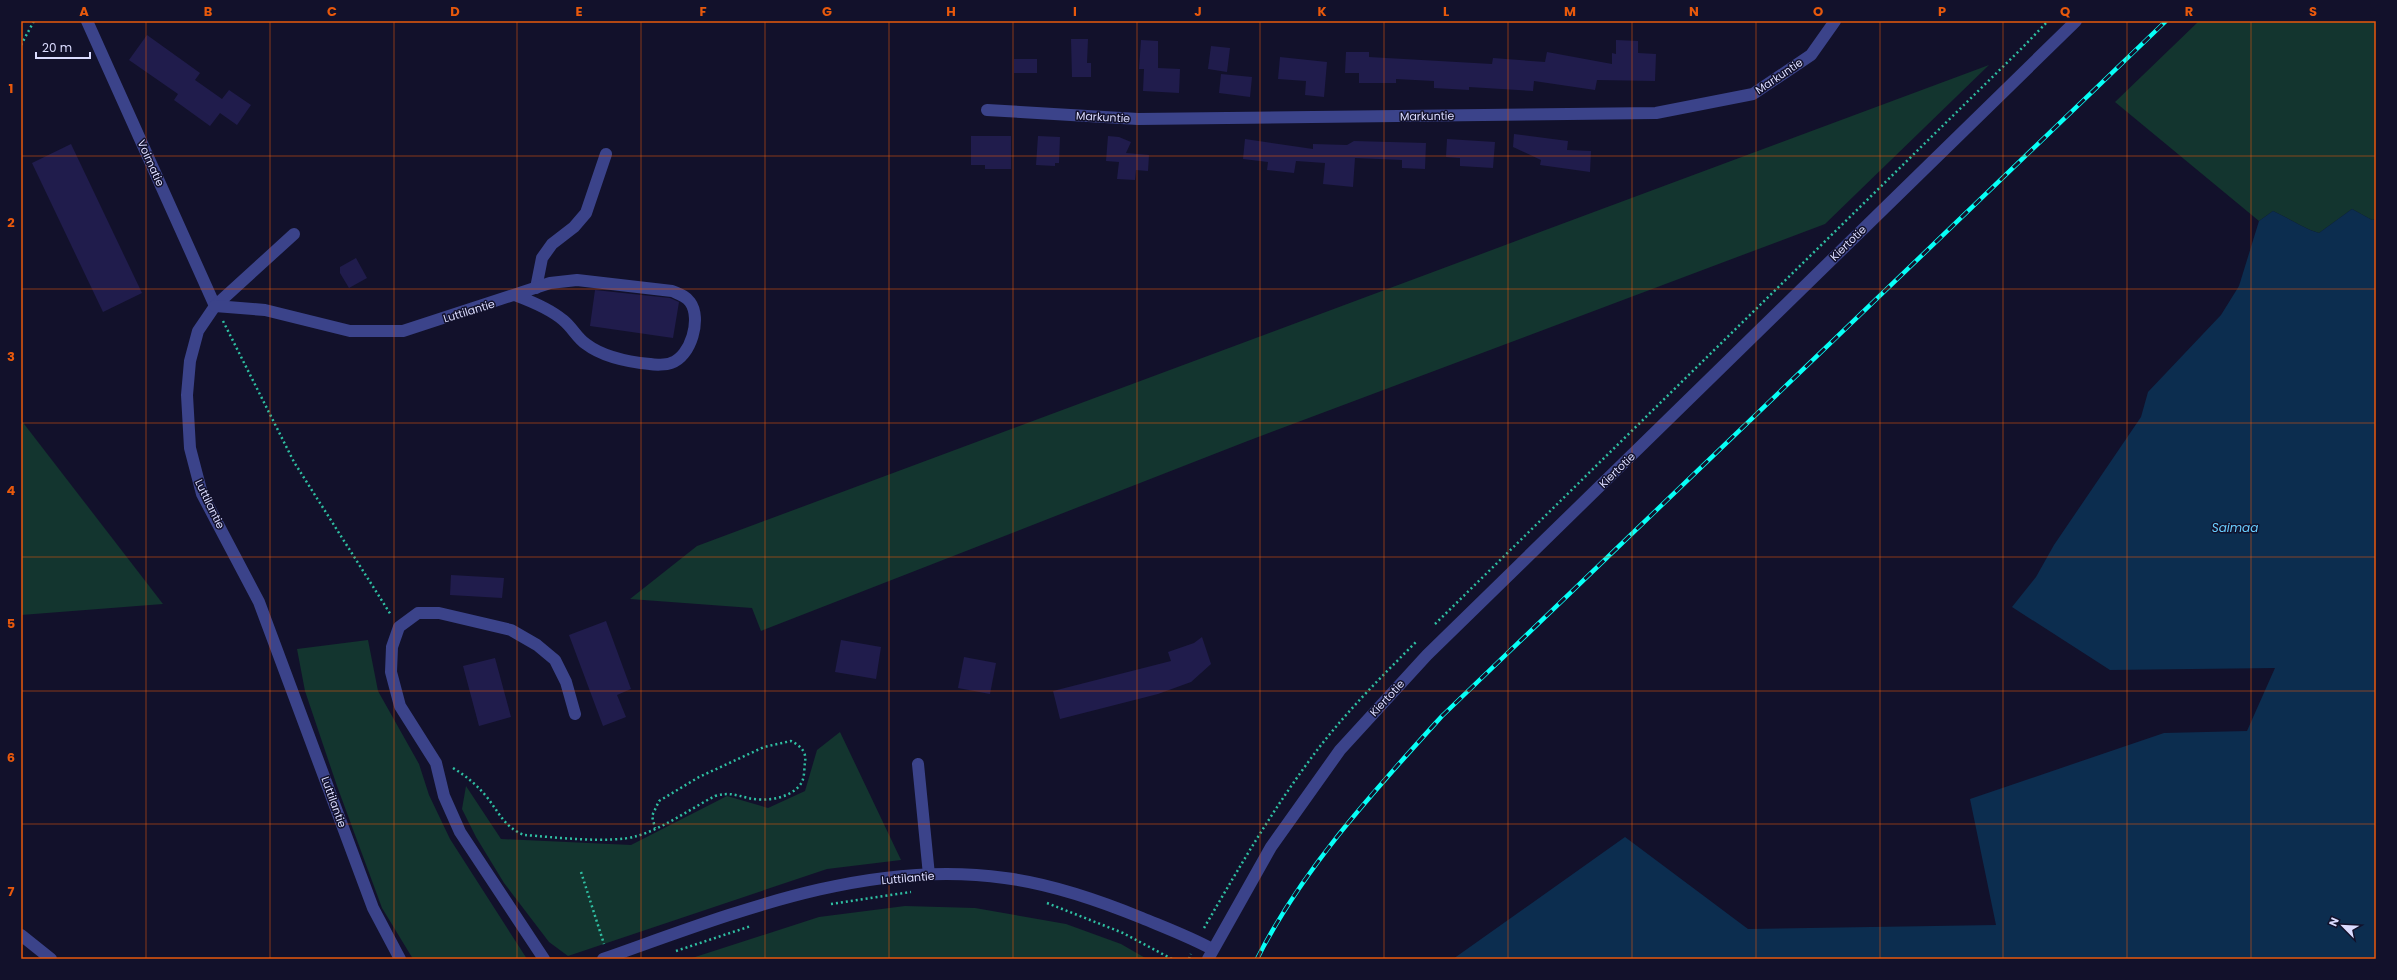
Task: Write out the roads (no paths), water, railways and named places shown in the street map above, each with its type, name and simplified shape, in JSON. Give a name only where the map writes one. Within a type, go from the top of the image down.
[{"type":"street","name":"Voimatie","points":[[87,21],[215,306]]},
{"type":"street","name":"Markuntie","points":[[987,110],[1138,119],[1656,113],[1753,94],[1811,55],[1835,21]]},
{"type":"street","name":"Kiertotie","points":[[1210,954],[1271,847],[1340,750],[1427,655],[2076,21]]},
{"type":"street","points":[[536,288],[542,258],[552,244],[574,227],[586,213],[606,154]]},
{"type":"street","points":[[215,306],[294,234]]},
{"type":"street","name":"Luttilantie","points":[[400,959],[373,908],[259,602],[202,494],[190,448],[187,395],[190,361],[198,331],[215,306],[265,310],[350,331],[403,331],[517,296],[550,283],[577,280],[672,291],[684,296],[691,303],[694,317],[691,340],[684,353],[672,363],[651,364],[604,355],[586,344],[563,320],[533,302],[517,296]]},
{"type":"street","points":[[544,959],[460,832],[444,796],[436,764],[400,706],[391,672],[392,647],[399,627],[418,613],[439,613],[511,630],[537,645],[555,660],[566,682],[575,714]]},
{"type":"street","points":[[918,764],[929,875]]},
{"type":"street","name":"Luttilantie","points":[[606,958],[743,910],[818,890],[899,877],[929,875],[989,876],[1042,884],[1113,906],[1210,954]]},
{"type":"street","points":[[21,934],[51,959]]},
{"type":"water","name":"Saimaa","points":[[2352,209],[2372,220],[2376,219],[2376,959],[1453,959],[1625,837],[1748,929],[1996,925],[1970,799],[2164,733],[2247,731],[2275,668],[2110,670],[2012,607],[2036,577],[2054,545],[2141,417],[2148,392],[2221,315],[2239,286],[2259,221],[2273,211],[2319,233]]},
{"type":"railway","points":[[1257,959],[1275,926],[1318,862],[1366,802],[1442,716],[2166,21]]}]
